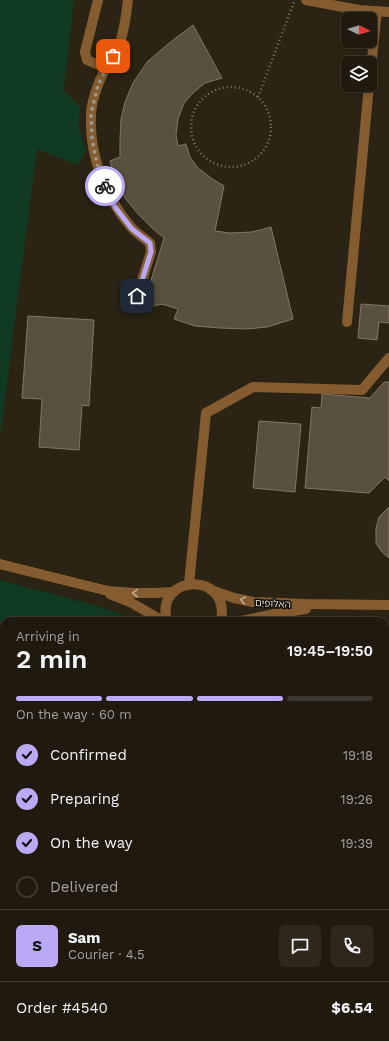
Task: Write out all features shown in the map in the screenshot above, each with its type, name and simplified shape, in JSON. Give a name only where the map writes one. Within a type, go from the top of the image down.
[{"type":"street","points":[[98,0],[86,52],[87,60],[106,68]]},
{"type":"street","points":[[128,0],[124,29],[120,42],[98,85],[91,114],[92,139],[97,164],[106,188],[115,207],[132,229],[150,243],[151,252],[137,296]]},
{"type":"street","points":[[306,0],[359,5],[377,11],[389,12]]},
{"type":"street","points":[[372,56],[377,11]]},
{"type":"street","points":[[347,322],[368,92]]},
{"type":"street","points":[[166,617],[166,606],[169,598],[181,587],[189,584],[206,413],[253,387],[362,390],[389,358]]},
{"type":"street","points":[[0,564],[108,591],[134,593],[174,592]]},
{"type":"street","name":"האלופים","points":[[189,584],[197,584],[234,598],[253,602],[389,605]]},
{"type":"street","points":[[94,587],[130,602],[156,617]]},
{"type":"street","points":[[211,590],[221,605],[222,617]]},
{"type":"street","name":"האלופים","points":[[260,617],[338,604]]},
{"type":"path","points":[[258,97],[295,0]]},
{"type":"path","points":[[230,86],[242,88],[254,93],[258,97],[263,102],[270,114],[272,127],[270,140],[263,152],[253,162],[240,167],[227,168],[213,164],[202,156],[194,144],[191,131],[192,117],[197,105],[206,96],[217,89],[230,86]]},
{"type":"green space","points":[[0,0],[74,0],[64,90],[80,107],[79,127],[86,151],[77,165],[37,149],[0,438]]},
{"type":"green space","points":[[0,580],[91,604],[126,617],[0,617]]},
{"type":"building","points":[[193,25],[222,78],[205,83],[184,103],[178,119],[176,135],[178,146],[186,144],[190,157],[197,167],[224,186],[215,231],[230,233],[252,232],[271,227],[293,319],[267,327],[247,329],[195,326],[174,319],[178,309],[162,304],[149,307],[144,303],[164,238],[138,214],[125,198],[116,183],[110,161],[120,157],[121,119],[125,102],[133,83],[148,61]]},
{"type":"building","points":[[361,304],[389,306],[389,323],[379,322],[377,340],[358,338]]},
{"type":"building","points":[[28,316],[94,320],[89,406],[82,405],[79,450],[39,447],[42,399],[22,398]]},
{"type":"building","points":[[384,382],[389,382],[389,481],[385,477],[369,493],[305,488],[312,407],[321,408],[322,394],[370,398]]},
{"type":"building","points":[[259,421],[301,424],[295,492],[253,488]]},
{"type":"building","points":[[389,507],[389,558],[382,552],[376,543],[376,528],[379,517]]},
{"type":"way so far","points":[[105,186],[97,164],[92,139],[91,114],[98,85],[113,56]]},
{"type":"route","points":[[105,186],[115,207],[132,229],[150,243],[151,252],[137,296]]}]
